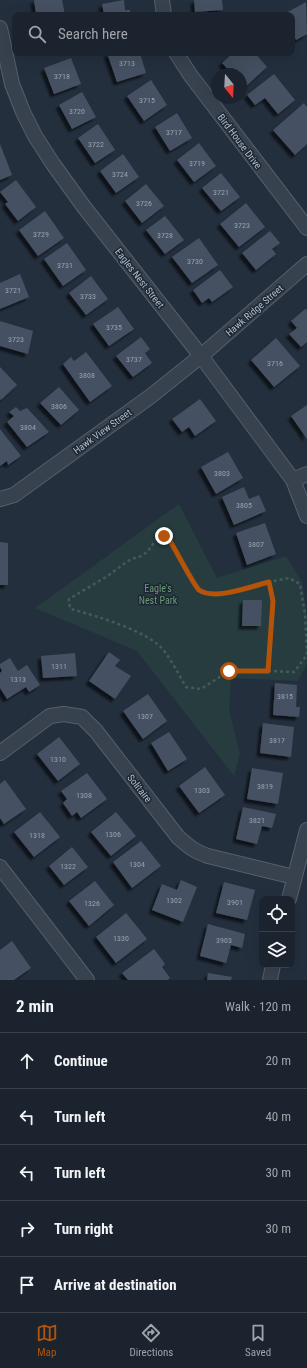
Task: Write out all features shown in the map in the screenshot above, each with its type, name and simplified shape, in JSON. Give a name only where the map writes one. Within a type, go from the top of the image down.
[{"type":"street","points":[[162,0],[164,12]]},
{"type":"street","name":"Eagles Nest Street","points":[[0,33],[12,84],[23,112],[35,136],[84,207],[201,356],[293,480],[307,516]]},
{"type":"street","name":"Bird House Drive","points":[[178,56],[191,76],[307,228]]},
{"type":"street","name":"Hawk Ridge Street","points":[[201,356],[307,264]]},
{"type":"street","name":"Hawk View Street","points":[[0,499],[14,495],[151,396],[201,356]]},
{"type":"street","points":[[293,480],[307,474]]},
{"type":"street","name":"Solitaire","points":[[0,753],[50,716],[64,714],[82,717],[96,730],[178,837],[188,846],[196,852],[208,856],[294,877]]},
{"type":"street","points":[[290,896],[307,830]]},
{"type":"street","points":[[0,867],[87,980]]},
{"type":"street","points":[[270,980],[272,968]]},
{"type":"path","points":[[164,536],[169,539],[198,589],[210,594],[225,593],[290,578],[300,584],[306,614],[307,655],[294,672],[229,671],[201,689],[186,687],[165,651],[149,637],[98,616],[71,609],[69,598],[106,577],[131,559],[142,556],[148,551],[157,538],[164,536]]},
{"type":"path","points":[[268,671],[273,601],[269,582]]},
{"type":"green space","name":"Eagle's Nest Park","points":[[179,504],[217,578],[286,556],[302,582],[307,615],[307,664],[298,681],[231,678],[229,710],[240,754],[234,776],[137,651],[35,608]]},
{"type":"building","points":[[34,0],[62,0],[64,12],[36,12]]},
{"type":"building","points":[[124,0],[125,10],[130,10],[130,12],[103,12],[102,4]]},
{"type":"building","points":[[194,0],[222,0],[223,10],[195,12]]},
{"type":"building","points":[[306,2],[307,34],[296,40],[295,12],[288,12]]},
{"type":"building","points":[[108,56],[141,56],[146,73],[117,82]]},
{"type":"building","points":[[230,56],[258,56],[267,67],[247,85],[247,68],[227,68],[222,63]]},
{"type":"building","points":[[71,58],[81,84],[54,94],[44,68]]},
{"type":"building","points":[[274,74],[295,100],[278,114],[265,98],[255,105],[247,95]]},
{"type":"building","points":[[151,80],[167,105],[144,121],[127,96]]},
{"type":"building","points":[[82,92],[96,117],[72,129],[59,105]]},
{"type":"building","points":[[304,103],[307,107],[307,144],[295,155],[273,130]]},
{"type":"building","points":[[177,113],[192,138],[170,151],[155,127]]},
{"type":"building","points":[[98,124],[115,150],[95,163],[78,138]]},
{"type":"building","points":[[199,143],[216,166],[194,182],[177,160]]},
{"type":"building","points":[[0,144],[12,175],[0,180]]},
{"type":"building","points":[[123,154],[139,177],[116,193],[100,171]]},
{"type":"building","points":[[221,173],[240,197],[221,211],[202,188]]},
{"type":"building","points":[[16,180],[36,207],[18,221],[5,204],[8,202],[0,192]]},
{"type":"building","points":[[146,184],[164,206],[142,223],[125,201]]},
{"type":"building","points":[[246,203],[265,227],[239,247],[220,224]]},
{"type":"building","points":[[45,211],[64,238],[38,256],[19,230]]},
{"type":"building","points":[[165,216],[184,240],[165,254],[146,230]]},
{"type":"building","points":[[270,231],[280,243],[272,249],[276,254],[256,270],[242,253]]},
{"type":"building","points":[[199,238],[218,265],[192,283],[172,257]]},
{"type":"building","points":[[67,243],[86,270],[63,286],[44,259]]},
{"type":"building","points":[[220,270],[233,287],[212,302],[209,298],[202,303],[193,290]]},
{"type":"building","points":[[20,274],[29,297],[0,309],[0,283]]},
{"type":"building","points":[[91,276],[108,299],[86,315],[69,293]]},
{"type":"building","points":[[118,307],[134,329],[109,346],[93,324]]},
{"type":"building","points":[[305,309],[307,310],[307,342],[301,347],[289,334],[297,328],[291,321]]},
{"type":"building","points":[[0,321],[33,331],[28,354],[0,346]]},
{"type":"building","points":[[141,337],[150,349],[145,353],[152,363],[133,377],[116,356]]},
{"type":"building","points":[[276,338],[300,366],[274,387],[251,360]]},
{"type":"building","points":[[86,352],[112,386],[90,402],[63,364],[71,357],[74,361]]},
{"type":"building","points":[[0,367],[17,385],[1,400],[0,399]]},
{"type":"building","points":[[59,387],[79,410],[61,425],[40,403]]},
{"type":"building","points":[[200,399],[216,421],[195,436],[189,427],[182,432],[172,419]]},
{"type":"building","points":[[307,405],[307,439],[291,416]]},
{"type":"building","points":[[16,407],[20,411],[27,408],[49,432],[27,447],[7,422],[14,416],[9,412]]},
{"type":"building","points":[[0,429],[21,456],[8,465],[7,461],[0,466]]},
{"type":"building","points":[[228,452],[243,478],[216,494],[201,467]]},
{"type":"building","points":[[244,487],[249,499],[259,495],[266,511],[234,525],[222,497]]},
{"type":"building","points":[[265,523],[276,554],[247,565],[236,533]]},
{"type":"building","points":[[0,542],[8,543],[8,585],[0,585]]},
{"type":"building","points":[[243,600],[262,600],[261,626],[242,626]]},
{"type":"building","points":[[109,652],[120,660],[115,666],[131,676],[115,699],[89,681]]},
{"type":"building","points":[[75,653],[77,676],[43,678],[41,656]]},
{"type":"building","points":[[10,658],[18,671],[27,665],[40,685],[29,692],[26,687],[7,699],[0,688],[0,673],[2,671],[0,664]]},
{"type":"building","points":[[275,683],[297,685],[296,707],[300,707],[299,717],[273,715]]},
{"type":"building","points":[[148,694],[167,721],[143,739],[123,711]]},
{"type":"building","points":[[263,723],[294,727],[291,757],[260,753]]},
{"type":"building","points":[[169,732],[187,759],[168,771],[151,743]]},
{"type":"building","points":[[59,737],[80,764],[58,781],[37,754]]},
{"type":"building","points":[[205,767],[225,795],[199,813],[179,786]]},
{"type":"building","points":[[252,768],[283,773],[278,804],[247,799]]},
{"type":"building","points":[[87,773],[107,799],[81,818],[77,812],[72,816],[63,803],[67,799],[61,791]]},
{"type":"building","points":[[5,780],[26,809],[4,824],[0,818],[0,784]]},
{"type":"building","points":[[243,807],[276,814],[272,828],[262,826],[257,844],[236,839]]},
{"type":"building","points":[[40,812],[60,837],[34,857],[14,832]]},
{"type":"building","points":[[116,812],[136,836],[111,856],[91,832]]},
{"type":"building","points":[[141,841],[161,866],[132,888],[113,862]]},
{"type":"building","points":[[72,847],[88,867],[64,885],[49,866]]},
{"type":"building","points":[[181,880],[197,887],[183,922],[152,910],[162,884],[177,890]]},
{"type":"building","points":[[95,881],[114,905],[89,926],[69,901]]},
{"type":"building","points":[[224,882],[255,890],[247,920],[216,913]]},
{"type":"building","points":[[126,913],[147,939],[116,963],[96,937]]},
{"type":"building","points":[[208,924],[245,934],[242,948],[231,945],[226,963],[200,956]]},
{"type":"building","points":[[12,941],[31,968],[14,980],[0,980],[0,950]]},
{"type":"building","points":[[154,949],[165,964],[162,967],[170,978],[167,980],[128,980],[122,973]]},
{"type":"building","points":[[208,973],[232,977],[231,980],[207,980]]},
{"type":"route","points":[[164,536],[169,539],[198,589],[210,594],[225,593],[269,582],[273,601],[268,671],[229,671]]}]
